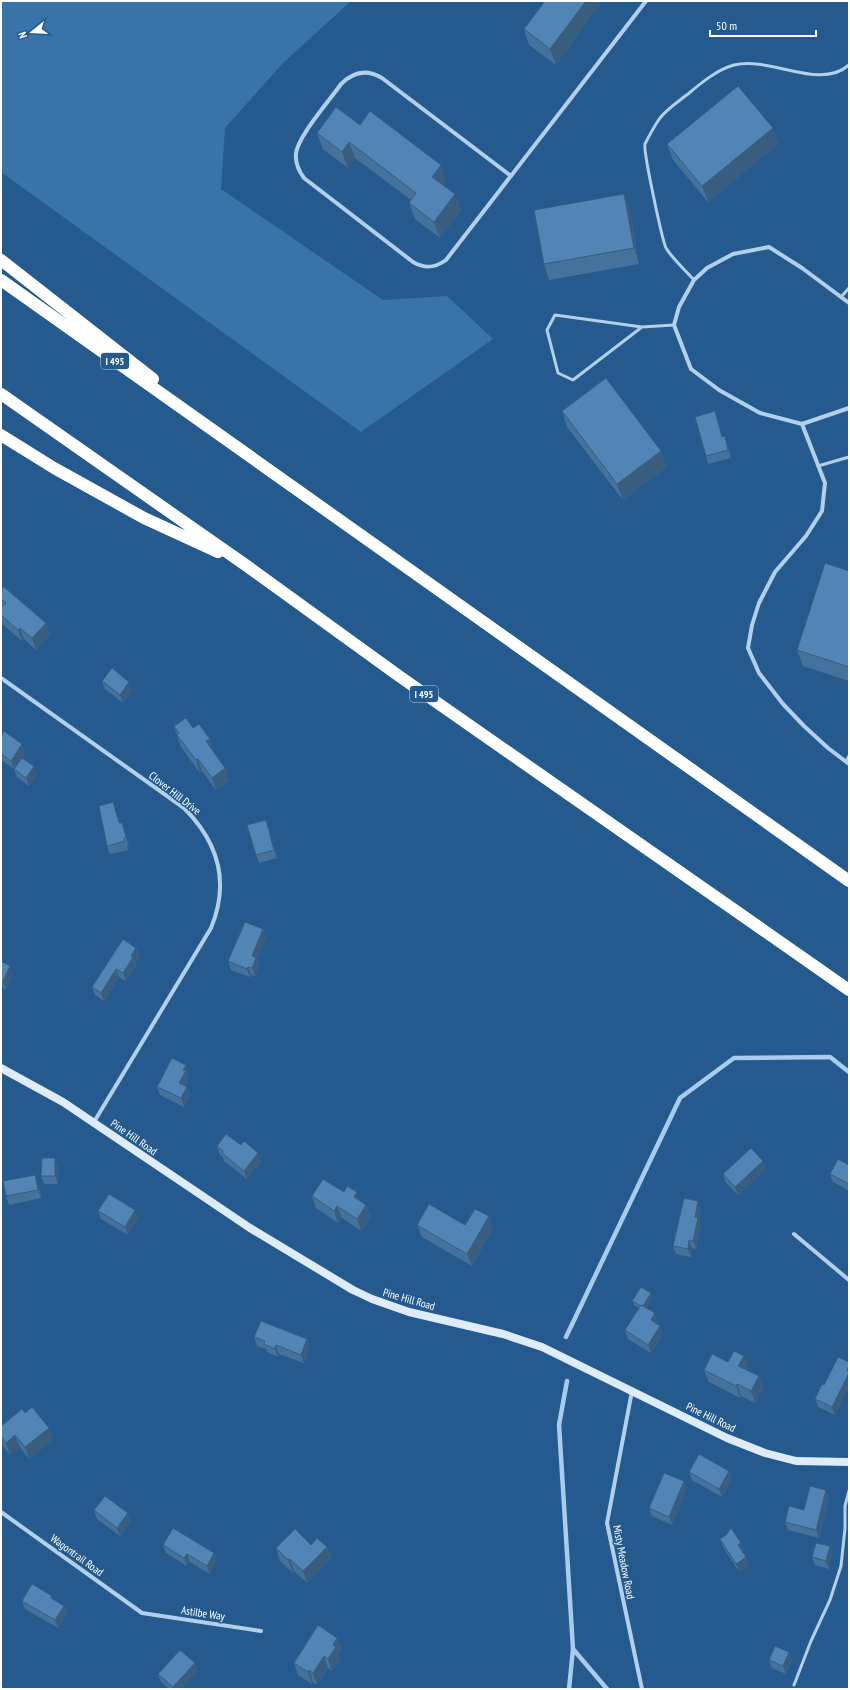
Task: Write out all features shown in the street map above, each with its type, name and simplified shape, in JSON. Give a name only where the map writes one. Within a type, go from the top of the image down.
[{"type":"highway","points":[[1,260],[147,374],[229,442]]},
{"type":"highway","name":"I 495","points":[[1,280],[849,881]]},
{"type":"highway","name":"I 495","points":[[1,394],[247,566],[399,676],[849,990]]},
{"type":"highway","points":[[1,435],[54,468],[144,518],[247,566]]},
{"type":"street","points":[[511,176],[382,78],[367,72],[348,77],[341,84],[300,141],[296,154],[296,162],[299,171],[309,182],[413,262],[427,267],[440,264],[446,260],[511,176],[646,1]]},
{"type":"street","points":[[849,303],[802,268],[769,247],[733,254],[707,268],[694,280],[679,307],[674,325],[691,369],[719,390],[760,413],[802,424],[849,408]]},
{"type":"street","points":[[802,424],[824,483],[822,511],[806,536],[775,572],[759,603],[752,625],[748,648],[759,673],[783,704],[804,726],[848,763]]},
{"type":"street","name":"Clover Hill Drive","points":[[1,678],[184,808],[205,833],[213,847],[218,863],[221,879],[220,896],[217,912],[211,928],[94,1122]]},
{"type":"street","name":"Pine Hill Road","points":[[1,1068],[63,1102],[250,1228],[353,1290],[390,1307],[503,1334],[560,1354],[727,1438],[765,1453],[796,1461],[849,1462]]},
{"type":"street","points":[[794,1234],[849,1280]]},
{"type":"street","name":"Misty Meadow Road","points":[[632,1390],[607,1523],[642,1689]]},
{"type":"street","name":"Wagontrail Road","points":[[1,1512],[142,1613]]},
{"type":"street","name":"Astilbe Way","points":[[142,1613],[261,1631]]},
{"type":"lane","points":[[694,280],[666,248],[647,171],[644,146],[661,117],[695,88],[721,70],[734,65],[746,64],[773,66],[828,76],[849,65]]},
{"type":"lane","points":[[841,297],[849,288]]},
{"type":"lane","points":[[642,327],[573,380],[558,373],[547,330],[555,315],[642,327],[674,325]]},
{"type":"lane","points":[[818,466],[849,456]]},
{"type":"lane","points":[[848,763],[849,756]]},
{"type":"lane","points":[[794,1686],[811,1641],[830,1600],[841,1566],[845,1528],[845,1506],[849,1491]]},
{"type":"shaded area","points":[[1,1],[351,1],[282,64],[225,128],[221,189],[383,300],[447,296],[493,339],[361,432],[1,172]]},
{"type":"building","points":[[545,1],[586,1],[550,49],[524,29]]},
{"type":"building","points":[[738,86],[773,128],[702,186],[667,144]]},
{"type":"building","points":[[336,107],[360,125],[370,111],[441,165],[432,177],[455,194],[434,222],[409,203],[416,193],[349,142],[342,152],[317,133]]},
{"type":"building","points":[[624,194],[634,248],[544,264],[534,210]]},
{"type":"building","points":[[606,378],[661,451],[617,484],[562,411]]},
{"type":"building","points":[[715,411],[722,437],[725,436],[728,450],[706,456],[695,417]]},
{"type":"building","points":[[825,563],[849,571],[849,667],[797,650]]},
{"type":"building","points":[[4,587],[46,623],[32,638],[20,628],[18,630],[1,615],[1,608],[6,603],[1,599],[1,590]]},
{"type":"building","points":[[112,668],[129,682],[120,695],[102,681]]},
{"type":"building","points":[[186,718],[193,728],[199,724],[210,739],[206,741],[225,768],[212,778],[177,735],[179,733],[174,726]]},
{"type":"building","points":[[4,731],[22,744],[11,761],[1,754],[1,736]]},
{"type":"building","points":[[22,758],[34,766],[26,778],[14,769]]},
{"type":"building","points":[[113,802],[119,823],[122,823],[126,837],[124,838],[125,841],[107,846],[99,806]]},
{"type":"building","points":[[266,820],[274,850],[256,855],[247,825]]},
{"type":"building","points":[[245,922],[263,929],[252,956],[256,958],[252,968],[248,967],[247,969],[228,961]]},
{"type":"building","points":[[123,939],[136,948],[131,956],[133,957],[123,973],[116,969],[101,993],[92,987]]},
{"type":"building","points":[[1,961],[10,966],[3,981],[1,981]]},
{"type":"building","points":[[172,1058],[186,1065],[183,1070],[186,1071],[179,1083],[187,1087],[181,1098],[157,1087]]},
{"type":"building","points":[[226,1134],[241,1145],[244,1141],[258,1153],[244,1171],[222,1153],[223,1151],[217,1146]]},
{"type":"building","points":[[751,1148],[763,1161],[735,1187],[723,1174]]},
{"type":"building","points":[[42,1158],[55,1158],[55,1176],[41,1176]]},
{"type":"building","points":[[838,1159],[849,1165],[849,1184],[830,1174]]},
{"type":"building","points":[[35,1175],[38,1190],[6,1196],[3,1181]]},
{"type":"building","points":[[323,1179],[344,1192],[347,1186],[357,1192],[354,1197],[366,1205],[357,1219],[337,1206],[334,1211],[312,1196]]},
{"type":"building","points":[[109,1194],[135,1210],[125,1227],[98,1211]]},
{"type":"building","points":[[684,1198],[698,1201],[695,1217],[698,1218],[693,1241],[689,1240],[688,1249],[673,1246]]},
{"type":"building","points":[[429,1204],[465,1225],[475,1209],[489,1216],[467,1254],[417,1225]]},
{"type":"building","points":[[641,1287],[651,1293],[643,1306],[632,1301]]},
{"type":"building","points":[[641,1305],[655,1313],[651,1320],[660,1326],[648,1345],[625,1330]]},
{"type":"building","points":[[261,1321],[307,1339],[301,1355],[276,1345],[275,1349],[264,1344],[265,1341],[254,1337]]},
{"type":"building","points":[[734,1351],[744,1356],[738,1366],[759,1376],[751,1391],[737,1384],[736,1386],[704,1370],[712,1354],[728,1362]]},
{"type":"building","points":[[838,1357],[849,1362],[847,1370],[849,1373],[832,1407],[815,1399]]},
{"type":"building","points":[[32,1407],[49,1428],[25,1447],[15,1435],[6,1443],[1,1436],[1,1426],[22,1409],[25,1413]]},
{"type":"building","points":[[699,1454],[729,1471],[719,1489],[689,1472]]},
{"type":"building","points":[[664,1473],[684,1481],[669,1517],[649,1508]]},
{"type":"building","points":[[810,1486],[826,1490],[816,1530],[785,1522],[789,1506],[804,1510]]},
{"type":"building","points":[[105,1496],[128,1513],[117,1528],[94,1510]]},
{"type":"building","points":[[173,1528],[214,1553],[207,1566],[187,1554],[184,1558],[163,1545]]},
{"type":"building","points":[[731,1528],[741,1543],[738,1545],[746,1557],[736,1564],[720,1539],[726,1535]]},
{"type":"building","points":[[295,1529],[311,1545],[317,1538],[327,1547],[303,1571],[290,1559],[288,1560],[276,1548]]},
{"type":"building","points":[[816,1543],[830,1546],[826,1561],[812,1557]]},
{"type":"building","points":[[32,1584],[52,1596],[51,1598],[64,1606],[55,1620],[22,1601]]},
{"type":"building","points":[[318,1625],[337,1638],[333,1645],[336,1647],[328,1659],[324,1656],[313,1673],[309,1670],[308,1672],[294,1663]]},
{"type":"building","points":[[775,1646],[789,1652],[783,1666],[769,1660]]},
{"type":"building","points":[[180,1650],[195,1663],[173,1687],[158,1674]]},
{"type":"waterway","points":[[566,1337],[680,1098],[734,1058],[830,1057],[849,1072]]},
{"type":"waterway","points":[[567,1381],[559,1425],[573,1649],[569,1689]]},
{"type":"waterway","points":[[573,1649],[607,1689]]}]
